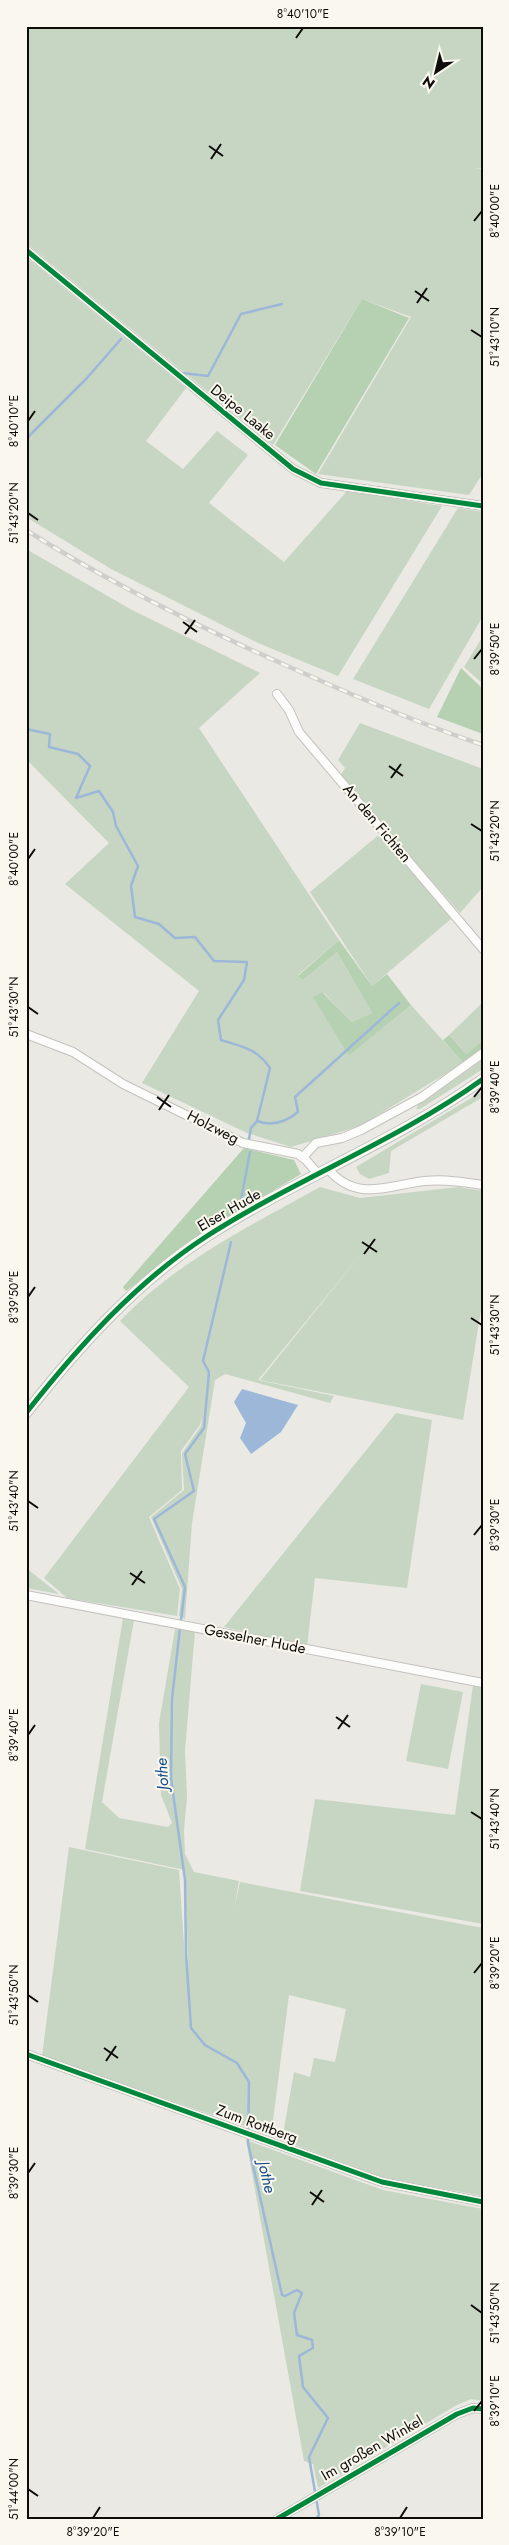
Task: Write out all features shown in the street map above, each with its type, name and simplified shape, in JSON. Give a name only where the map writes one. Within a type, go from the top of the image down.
[{"type":"street","name":"Deipe Laake","points":[[26,250],[293,470],[321,483],[483,506]]},
{"type":"street","name":"An den Fichten","points":[[277,694],[289,710],[299,732],[483,949]]},
{"type":"street","name":"Holzweg","points":[[26,1034],[73,1052],[123,1084],[243,1143],[303,1157]]},
{"type":"street","points":[[318,1174],[303,1157],[316,1142],[342,1138],[361,1130],[422,1097],[483,1053]]},
{"type":"street","name":"Elser Hude","points":[[26,1413],[55,1377],[122,1303],[207,1236],[426,1116],[483,1079]]},
{"type":"street","points":[[328,1169],[343,1183],[363,1190],[379,1190],[426,1181],[461,1181],[483,1185]]},
{"type":"street","name":"Gesselner Hude","points":[[26,1595],[483,1683]]},
{"type":"street","name":"Zum Rottberg","points":[[26,2054],[382,2182],[483,2202]]},
{"type":"street","name":"Im großen Winkel","points":[[277,2519],[457,2414],[473,2408],[483,2409]]},
{"type":"green space","points":[[26,26],[483,26],[483,168],[475,168],[483,169],[483,473],[469,495],[318,474],[411,317],[362,299],[273,445],[26,243]]},
{"type":"green space","points":[[26,257],[186,388],[146,441],[183,469],[217,431],[248,455],[209,503],[284,562],[347,491],[442,506],[338,676],[258,643],[111,569],[26,517]]},
{"type":"green space","points":[[362,299],[409,318],[316,474],[275,445]]},
{"type":"green space","points":[[458,508],[483,512],[483,616],[429,709],[353,679]]},
{"type":"green space","points":[[26,549],[132,610],[260,673],[199,728],[339,940],[298,975],[303,980],[337,952],[372,1013],[352,1022],[323,992],[349,1056],[411,1005],[463,1063],[360,1126],[291,1147],[247,1133],[142,1083],[199,991],[65,884],[109,843],[26,759]]},
{"type":"green space","points":[[483,636],[483,684],[464,667]]},
{"type":"green space","points":[[461,668],[483,689],[483,734],[437,717]]},
{"type":"green space","points":[[360,723],[483,769],[483,887],[460,913],[340,776],[345,768],[338,760]]},
{"type":"green space","points":[[381,833],[451,919],[372,986],[310,892]]},
{"type":"green space","points":[[339,940],[372,986],[387,974],[411,1005],[349,1056],[313,997],[322,992],[352,1022],[372,1013],[337,952],[303,980],[298,976]]},
{"type":"green space","points":[[483,1002],[483,1040],[466,1054],[449,1035]]},
{"type":"green space","points":[[449,1035],[466,1054],[483,1040],[483,1048],[463,1063],[443,1040]]},
{"type":"green space","points":[[483,1059],[483,1069],[420,1109],[416,1109],[418,1105]]},
{"type":"green space","points":[[483,1091],[483,1097],[391,1151],[389,1173],[369,1179],[360,1174],[356,1167]]},
{"type":"green space","points":[[244,1148],[294,1160],[301,1174],[205,1231],[126,1291],[123,1287]]},
{"type":"green space","points":[[320,1187],[360,1198],[458,1187],[483,1191],[483,1298],[463,1420],[260,1380],[362,1253],[258,1380],[334,1396],[330,1403],[225,1374],[215,1380],[192,1523],[185,1619],[179,1616],[182,1589],[151,1517],[184,1490],[182,1453],[201,1426],[202,1416],[200,1425],[181,1451],[182,1490],[149,1517],[180,1589],[177,1616],[67,1598],[44,1578],[189,1387],[120,1321],[142,1300],[189,1263],[215,1246]]},
{"type":"green space","points":[[396,1413],[432,1420],[407,1588],[315,1578],[307,1646],[224,1627]]},
{"type":"green space","points":[[26,1568],[59,1594],[26,1588]]},
{"type":"green space","points":[[123,1618],[134,1620],[102,1802],[119,1818],[168,1827],[172,1823],[161,1795],[159,1723],[175,1629],[195,1631],[185,1751],[187,1797],[184,1830],[185,1854],[194,1872],[239,1881],[234,1909],[240,1882],[483,1928],[483,2196],[384,2178],[282,2140],[294,2072],[310,2077],[314,2058],[335,2062],[346,2009],[289,1995],[271,2136],[255,2130],[254,2127],[247,2127],[42,2056],[69,1847],[179,1870],[185,1959],[188,1960],[185,1870],[85,1849]]},
{"type":"green space","points":[[421,1684],[463,1692],[448,1769],[406,1761]]},
{"type":"green space","points":[[473,1685],[483,1687],[483,1924],[300,1891],[315,1799],[455,1815]]},
{"type":"green space","points":[[246,2140],[383,2190],[483,2209],[483,2401],[471,2399],[455,2406],[318,2488],[313,2464],[304,2461]]},
{"type":"water","points":[[242,1389],[298,1405],[281,1432],[251,1454],[240,1438],[246,1423],[234,1402]]},
{"type":"waterway","points":[[128,331],[182,373],[208,376],[241,314],[282,304]]},
{"type":"waterway","points":[[26,439],[86,379],[121,339]]},
{"type":"waterway","points":[[26,729],[50,734],[49,747],[78,754],[90,766],[76,798],[99,791],[113,812],[116,826],[138,866],[131,886],[135,917],[159,924],[175,938],[195,937],[214,961],[247,962],[244,980],[218,1020],[221,1040],[254,1052],[270,1068],[257,1121]]},
{"type":"waterway","points":[[249,1139],[251,1128],[257,1121],[268,1124],[279,1123],[298,1112],[295,1097],[399,1003]]},
{"type":"waterway","points":[[241,1200],[250,1152]]},
{"type":"waterway","points":[[181,1620],[185,1587],[154,1519],[194,1491],[185,1454],[204,1428],[209,1372],[203,1361],[231,1242]]},
{"type":"waterway","name":"Jothe","points":[[180,1628],[172,1699],[171,1778],[185,1880],[186,1954],[191,2028],[205,2045],[237,2063],[249,2082],[248,2143],[282,2295],[285,2296],[297,2290],[302,2293],[294,2313],[297,2335],[312,2340],[313,2348],[299,2356],[303,2387],[328,2418],[309,2457],[319,2515],[316,2519]]},
{"type":"railway","points":[[26,530],[95,571],[165,609],[237,643],[374,704],[483,745]]},
{"type":"cycle path","points":[[26,250],[293,469],[321,483],[483,506]]},
{"type":"cycle path","points":[[26,1413],[66,1364],[109,1317],[181,1254],[241,1215],[416,1122],[483,1079]]},
{"type":"cycle path","points":[[26,2054],[382,2182],[483,2202]]},
{"type":"cycle path","points":[[277,2519],[457,2414],[473,2408],[483,2409]]}]
